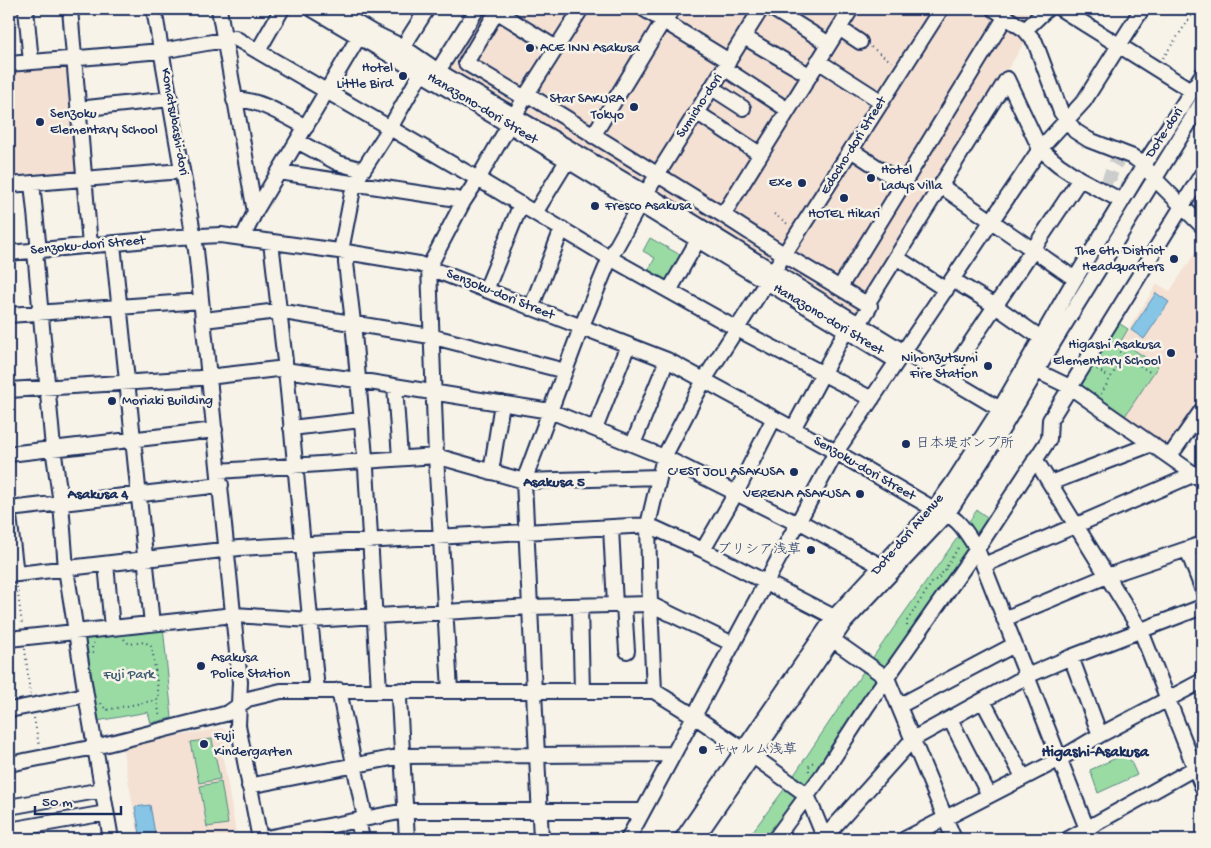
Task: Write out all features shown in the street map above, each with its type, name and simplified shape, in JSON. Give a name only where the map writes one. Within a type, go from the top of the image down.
[{"type":"street","points":[[26,9],[31,62]]},
{"type":"street","points":[[70,9],[90,246]]},
{"type":"street","name":"Komatsubashi-dori","points":[[154,9],[194,236],[234,614],[240,682],[238,725],[260,839]]},
{"type":"street","points":[[219,9],[255,212]]},
{"type":"street","points":[[258,51],[282,9]]},
{"type":"street","name":"Hanazono-dori Street","points":[[312,9],[340,15],[421,73],[513,120],[568,160],[643,199],[698,240],[770,277]]},
{"type":"street","points":[[403,48],[427,9]]},
{"type":"street","points":[[438,71],[477,9]]},
{"type":"street","points":[[450,690],[430,336],[429,267],[463,202],[526,96],[581,9]]},
{"type":"street","points":[[644,9],[727,65],[788,110]]},
{"type":"street","points":[[593,136],[663,21],[673,9]]},
{"type":"street","name":"Sumicho-dori","points":[[524,481],[581,328],[610,258],[657,174],[761,9]]},
{"type":"street","points":[[773,9],[829,44]]},
{"type":"street","points":[[723,215],[851,9]]},
{"type":"street","name":"Edocho-dori Street","points":[[654,691],[648,525],[664,457],[704,380],[941,9]]},
{"type":"street","points":[[1025,30],[1047,9]]},
{"type":"street","points":[[1061,9],[1192,91]]},
{"type":"street","points":[[628,839],[836,452],[1040,149],[1084,101],[1142,9]]},
{"type":"street","points":[[556,48],[495,10],[466,63],[526,96],[657,174],[868,305]]},
{"type":"street","points":[[840,287],[903,184],[1000,12],[1025,30],[1035,42],[1061,112],[1075,131],[1089,140],[1133,157],[1144,165],[1154,178],[1202,226]]},
{"type":"street","points":[[839,28],[860,42]]},
{"type":"street","points":[[243,237],[255,212],[362,32]]},
{"type":"street","name":"Hanazono-dori Street","points":[[362,32],[403,48],[513,120],[852,327],[890,357],[904,352]]},
{"type":"street","points":[[744,37],[809,75]]},
{"type":"street","points":[[9,64],[161,51],[234,38],[668,291],[872,400]]},
{"type":"street","points":[[818,61],[882,102]]},
{"type":"street","points":[[379,690],[365,460],[353,322],[344,252],[354,184],[390,128],[421,73]]},
{"type":"street","name":"Dote-dori","points":[[1144,165],[1202,75]]},
{"type":"street","points":[[793,429],[822,374],[868,305],[1007,79],[1040,149],[1080,179],[1122,201]]},
{"type":"street","points":[[712,88],[743,108]]},
{"type":"street","points":[[78,109],[170,99]]},
{"type":"street","points":[[234,100],[242,99],[272,110],[306,127]]},
{"type":"street","name":"Dote-dori Avenue","points":[[682,839],[749,753],[845,622],[941,511],[1000,433],[1202,102]]},
{"type":"street","points":[[696,112],[760,154]]},
{"type":"street","points":[[297,141],[338,163],[363,170]]},
{"type":"street","points":[[851,150],[903,184]]},
{"type":"street","points":[[535,213],[568,160]]},
{"type":"street","name":"Dote-dori Avenue","points":[[696,839],[834,617],[881,566],[941,511],[1075,279],[1144,165]]},
{"type":"street","points":[[9,185],[182,171]]},
{"type":"street","points":[[279,172],[463,202]]},
{"type":"street","points":[[775,839],[823,774],[867,706],[977,549],[1049,439],[1050,420],[1202,174]]},
{"type":"street","points":[[947,378],[1080,179]]},
{"type":"street","points":[[32,183],[41,313],[66,568],[111,839]]},
{"type":"street","points":[[941,186],[1075,279]]},
{"type":"street","points":[[486,290],[520,204]]},
{"type":"street","points":[[531,308],[562,229]]},
{"type":"street","name":"Senzoku-dori Street","points":[[9,253],[221,235],[419,264],[667,360],[836,452],[960,523],[977,549],[984,565],[1089,834]]},
{"type":"street","points":[[668,291],[698,240]]},
{"type":"street","points":[[271,242],[286,370],[317,690]]},
{"type":"street","points":[[113,244],[152,624]]},
{"type":"street","points":[[896,258],[994,305],[1041,338]]},
{"type":"street","points":[[9,315],[201,300]]},
{"type":"street","points":[[204,320],[278,310],[430,336],[565,371]]},
{"type":"street","points":[[595,429],[628,345]]},
{"type":"street","points":[[904,352],[1000,409]]},
{"type":"street","points":[[633,444],[667,360]]},
{"type":"street","points":[[9,390],[209,377],[278,369],[550,410],[664,457],[798,524],[804,524],[881,566]]},
{"type":"street","points":[[1037,371],[1070,388],[1199,477]]},
{"type":"street","points":[[395,386],[400,458]]},
{"type":"street","points":[[491,472],[502,403]]},
{"type":"street","points":[[1170,456],[1202,410]]},
{"type":"street","points":[[703,550],[736,493],[774,418]]},
{"type":"street","points":[[291,428],[361,420]]},
{"type":"street","points":[[9,454],[215,430]]},
{"type":"street","points":[[1050,483],[1152,444]]},
{"type":"street","points":[[219,470],[436,456],[524,481],[659,477]]},
{"type":"street","points":[[1035,459],[1140,631],[1167,700],[1199,766],[1202,786]]},
{"type":"street","points":[[984,565],[1076,525],[1199,477]]},
{"type":"street","points":[[524,481],[541,839]]},
{"type":"street","points":[[9,510],[220,485]]},
{"type":"street","points":[[9,516],[12,575],[228,550],[648,525],[703,550],[834,617]]},
{"type":"street","points":[[611,528],[627,651]]},
{"type":"street","points":[[1004,620],[1107,576],[1202,544]]},
{"type":"street","points":[[1187,549],[1202,588]]},
{"type":"street","points":[[106,564],[116,632]]},
{"type":"street","points":[[9,639],[76,632],[116,632],[152,624],[234,614],[311,620],[530,607],[650,604],[733,644]]},
{"type":"street","points":[[580,606],[582,691]]},
{"type":"street","points":[[9,764],[95,747],[221,715],[228,713],[248,699],[282,691],[654,691],[749,753],[807,795],[825,839],[913,738],[1027,676],[1071,657],[1202,607]]},
{"type":"street","points":[[832,640],[887,678],[954,839]]},
{"type":"street","points":[[899,706],[1014,645]]},
{"type":"street","points":[[1071,657],[1100,735]]},
{"type":"street","points":[[905,839],[1060,759],[1100,735],[1202,680]]},
{"type":"street","points":[[340,690],[355,766],[362,819],[362,839]]},
{"type":"street","points":[[401,690],[399,698],[407,839]]},
{"type":"street","points":[[9,710],[86,695]]},
{"type":"street","points":[[984,701],[1023,778]]},
{"type":"street","points":[[950,719],[989,795]]},
{"type":"street","points":[[249,786],[402,756],[673,754]]},
{"type":"street","points":[[1068,839],[1089,834],[1199,766]]},
{"type":"street","points":[[9,807],[102,790]]},
{"type":"street","points":[[260,839],[405,811],[642,811]]},
{"type":"street","points":[[9,830],[106,813]]},
{"type":"path","points":[[1156,68],[1196,9]]},
{"type":"path","points":[[860,42],[865,43],[903,69]]},
{"type":"path","points":[[774,214],[800,232]]},
{"type":"path","points":[[1113,339],[1109,345],[1150,373]]},
{"type":"path","points":[[1100,395],[1124,355]]},
{"type":"path","points":[[1086,362],[1110,378]]},
{"type":"path","points":[[911,630],[908,627],[907,621],[933,581],[938,579],[945,569]]},
{"type":"path","points":[[12,575],[24,638],[32,705],[41,757]]},
{"type":"path","points":[[116,632],[129,644],[145,642],[152,647],[160,697],[157,700],[161,723]]},
{"type":"path","points":[[94,656],[92,647],[96,641]]},
{"type":"path","points":[[100,698],[101,704],[106,710],[157,700]]},
{"type":"shaded area","points":[[480,9],[1045,9],[855,317],[443,68]]},
{"type":"shaded area","name":"Senzoku Elementary School","points":[[68,68],[76,172],[9,177],[9,72]]},
{"type":"shaded area","name":"Higashi Asakusa Elementary School","points":[[1201,244],[1202,398],[1171,444],[1167,446],[1125,416],[1158,366],[1121,341],[1157,284],[1170,291]]},
{"type":"shaded area","points":[[222,728],[228,732],[231,748],[222,751],[237,839],[139,839],[122,746]]},
{"type":"green space","points":[[650,238],[684,257],[668,285],[647,273],[655,258],[643,251]]},
{"type":"green space","points":[[1117,322],[1128,329],[1121,341],[1158,366],[1125,416],[1078,385]]},
{"type":"green space","points":[[977,510],[990,519],[886,669],[863,698],[807,786],[767,839],[747,839],[786,787],[871,660]]},
{"type":"green space","name":"Fuji Park","points":[[163,626],[172,718],[151,723],[148,712],[97,721],[84,636]]},
{"type":"green space","points":[[212,739],[220,779],[199,783],[191,742]]},
{"type":"green space","points":[[1127,753],[1137,775],[1098,793],[1090,770]]},
{"type":"green space","points":[[221,782],[228,824],[207,827],[200,786]]},
{"type":"water","points":[[1156,293],[1169,302],[1144,339],[1131,330]]},
{"type":"water","points":[[150,805],[156,839],[141,839],[135,807]]},
{"type":"tunnel","points":[[1122,153],[1109,179],[1111,183],[1127,193]]},
{"type":"place","name":"ACE INN Asakusa","points":[[530,48]]},
{"type":"place","name":"Hotel Little Bird","points":[[403,76]]},
{"type":"place","name":"Star SAKURA Tokyo","points":[[634,107]]},
{"type":"place","name":"Senzoku Elementary School","points":[[40,122]]},
{"type":"place","name":"Hotel Ladys Villa","points":[[871,178]]},
{"type":"place","name":"Exe","points":[[802,183]]},
{"type":"place","name":"HOTEL Hikari","points":[[844,198]]},
{"type":"place","name":"Fresco Asakusa","points":[[595,206]]},
{"type":"place","name":"The 6th District Headquarters","points":[[1174,259]]},
{"type":"place","name":"Higashi Asakusa Elementary School","points":[[1171,353]]},
{"type":"place","name":"Nihonzutsumi Fire Station","points":[[988,366]]},
{"type":"place","name":"Moriaki Building","points":[[112,401]]},
{"type":"place","name":"日本堤ポンプ所","points":[[906,444]]},
{"type":"place","name":"C'EST JOLI ASAKUSA","points":[[794,472]]},
{"type":"place","name":"VERENA ASAKUSA","points":[[860,494]]},
{"type":"place","name":"ブリシア浅草","points":[[811,550]]},
{"type":"place","name":"Asakusa Police Station","points":[[201,666]]},
{"type":"place","name":"Fuji Kindergarten","points":[[204,744]]},
{"type":"place","name":"キャルム浅草","points":[[703,750]]},
{"type":"district","name":"Asakusa 5","points":[[554,483]]},
{"type":"district","name":"Asakusa 4","points":[[98,495]]},
{"type":"district","name":"Higashi-Asakusa","points":[[1095,753]]}]
